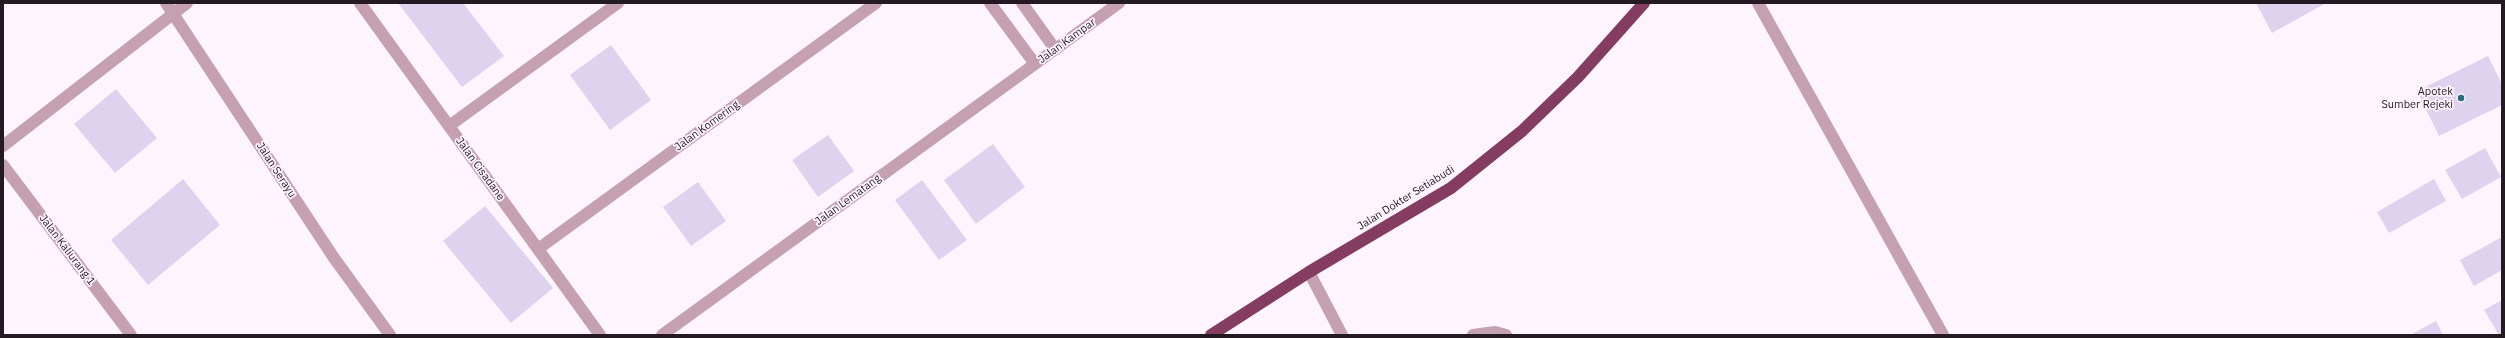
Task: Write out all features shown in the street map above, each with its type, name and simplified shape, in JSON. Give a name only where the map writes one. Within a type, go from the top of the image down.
[{"type":"highway","name":"Jalan Dokter Setiabudi","points":[[1211,335],[1309,272],[1451,188],[1522,131],[1578,77],[1644,3]]},
{"type":"street","points":[[3,146],[169,8],[187,3]]},
{"type":"street","name":"Jalan Cisadane","points":[[360,3],[600,335]]},
{"type":"street","points":[[449,126],[618,3]]},
{"type":"street","name":"Jalan Komering","points":[[538,249],[876,3]]},
{"type":"street","points":[[990,3],[1034,64]]},
{"type":"street","points":[[1022,3],[1055,49]]},
{"type":"street","name":"Jalan Kampar","points":[[1034,64],[1119,3]]},
{"type":"street","points":[[1758,3],[1943,335]]},
{"type":"street","name":"Jalan Serayu","points":[[169,8],[334,258],[390,335]]},
{"type":"street","name":"Jalan Lematang","points":[[662,335],[1034,64]]},
{"type":"street","name":"Jalan Kaliurang 1","points":[[3,165],[131,335]]},
{"type":"street","points":[[1309,272],[1342,335]]},
{"type":"street","points":[[1473,335],[1495,332],[1506,335]]},
{"type":"building","points":[[398,3],[463,3],[504,56],[462,87]]},
{"type":"building","points":[[2256,3],[2326,3],[2272,33]]},
{"type":"building","points":[[611,45],[651,100],[610,130],[570,75]]},
{"type":"building","name":"Apotek Sumber Rejeki","points":[[2488,56],[2502,84],[2502,105],[2439,136],[2417,91]]},
{"type":"building","points":[[116,89],[157,138],[115,173],[74,124]]},
{"type":"building","points":[[828,135],[854,171],[818,197],[792,160]]},
{"type":"building","points":[[993,144],[1025,187],[976,224],[944,180]]},
{"type":"building","points":[[2485,148],[2501,177],[2462,199],[2445,170]]},
{"type":"building","points":[[183,179],[220,225],[148,285],[111,240]]},
{"type":"building","points":[[2434,179],[2446,201],[2389,233],[2377,212]]},
{"type":"building","points":[[922,180],[967,240],[939,260],[895,200]]},
{"type":"building","points":[[698,182],[726,221],[691,246],[663,207]]},
{"type":"building","points":[[485,206],[553,288],[511,323],[443,241]]},
{"type":"building","points":[[2502,237],[2502,270],[2474,286],[2460,260]]},
{"type":"building","points":[[2502,300],[2502,333],[2499,335],[2484,310]]},
{"type":"building","points":[[2436,321],[2443,335],[2410,335]]},
{"type":"place","name":"Apotek Sumber Rejeki","points":[[2461,98]]}]
